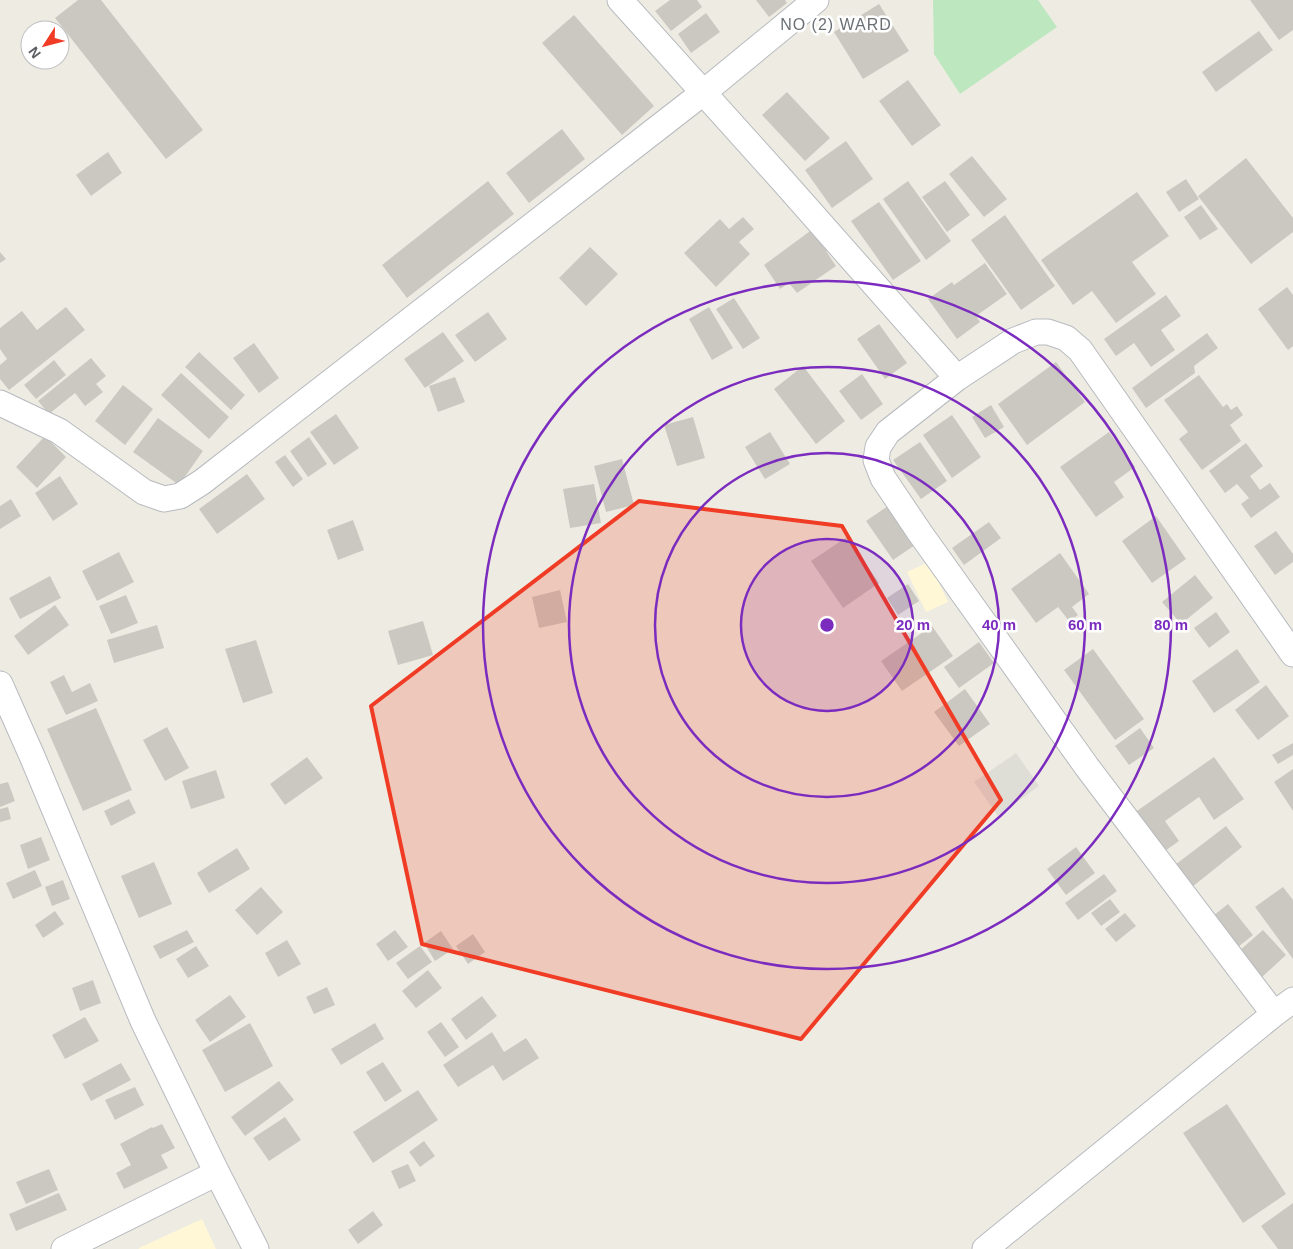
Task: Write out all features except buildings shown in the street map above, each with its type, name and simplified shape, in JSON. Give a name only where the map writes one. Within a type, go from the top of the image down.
[{"type":"street","points":[[620,0],[957,378]]},
{"type":"street","points":[[0,403],[59,431],[144,492],[164,499],[180,496],[210,476],[704,92],[816,0]]},
{"type":"street","points":[[986,1249],[1283,1007],[1087,766],[920,533],[883,478],[876,460],[878,447],[888,432],[957,378],[1013,341],[1036,332],[1048,332],[1066,338],[1080,350],[1293,654]]},
{"type":"street","points":[[0,684],[143,1021],[256,1249]]},
{"type":"street","points":[[64,1249],[217,1173]]},
{"type":"highlighted area","points":[[639,501],[842,526],[1001,800],[801,1039],[422,944],[371,706]]},
{"type":"shaded area","points":[[929,562],[948,602],[926,612],[907,572]]},
{"type":"shaded area","points":[[1016,753],[1039,786],[998,816],[974,782]]},
{"type":"shaded area","points":[[202,1219],[216,1249],[139,1249],[139,1248]]},
{"type":"green space","points":[[933,0],[1038,0],[1057,27],[960,94],[934,54]]},
{"type":"district","name":"NO (2) WARD","points":[[836,24]]}]
